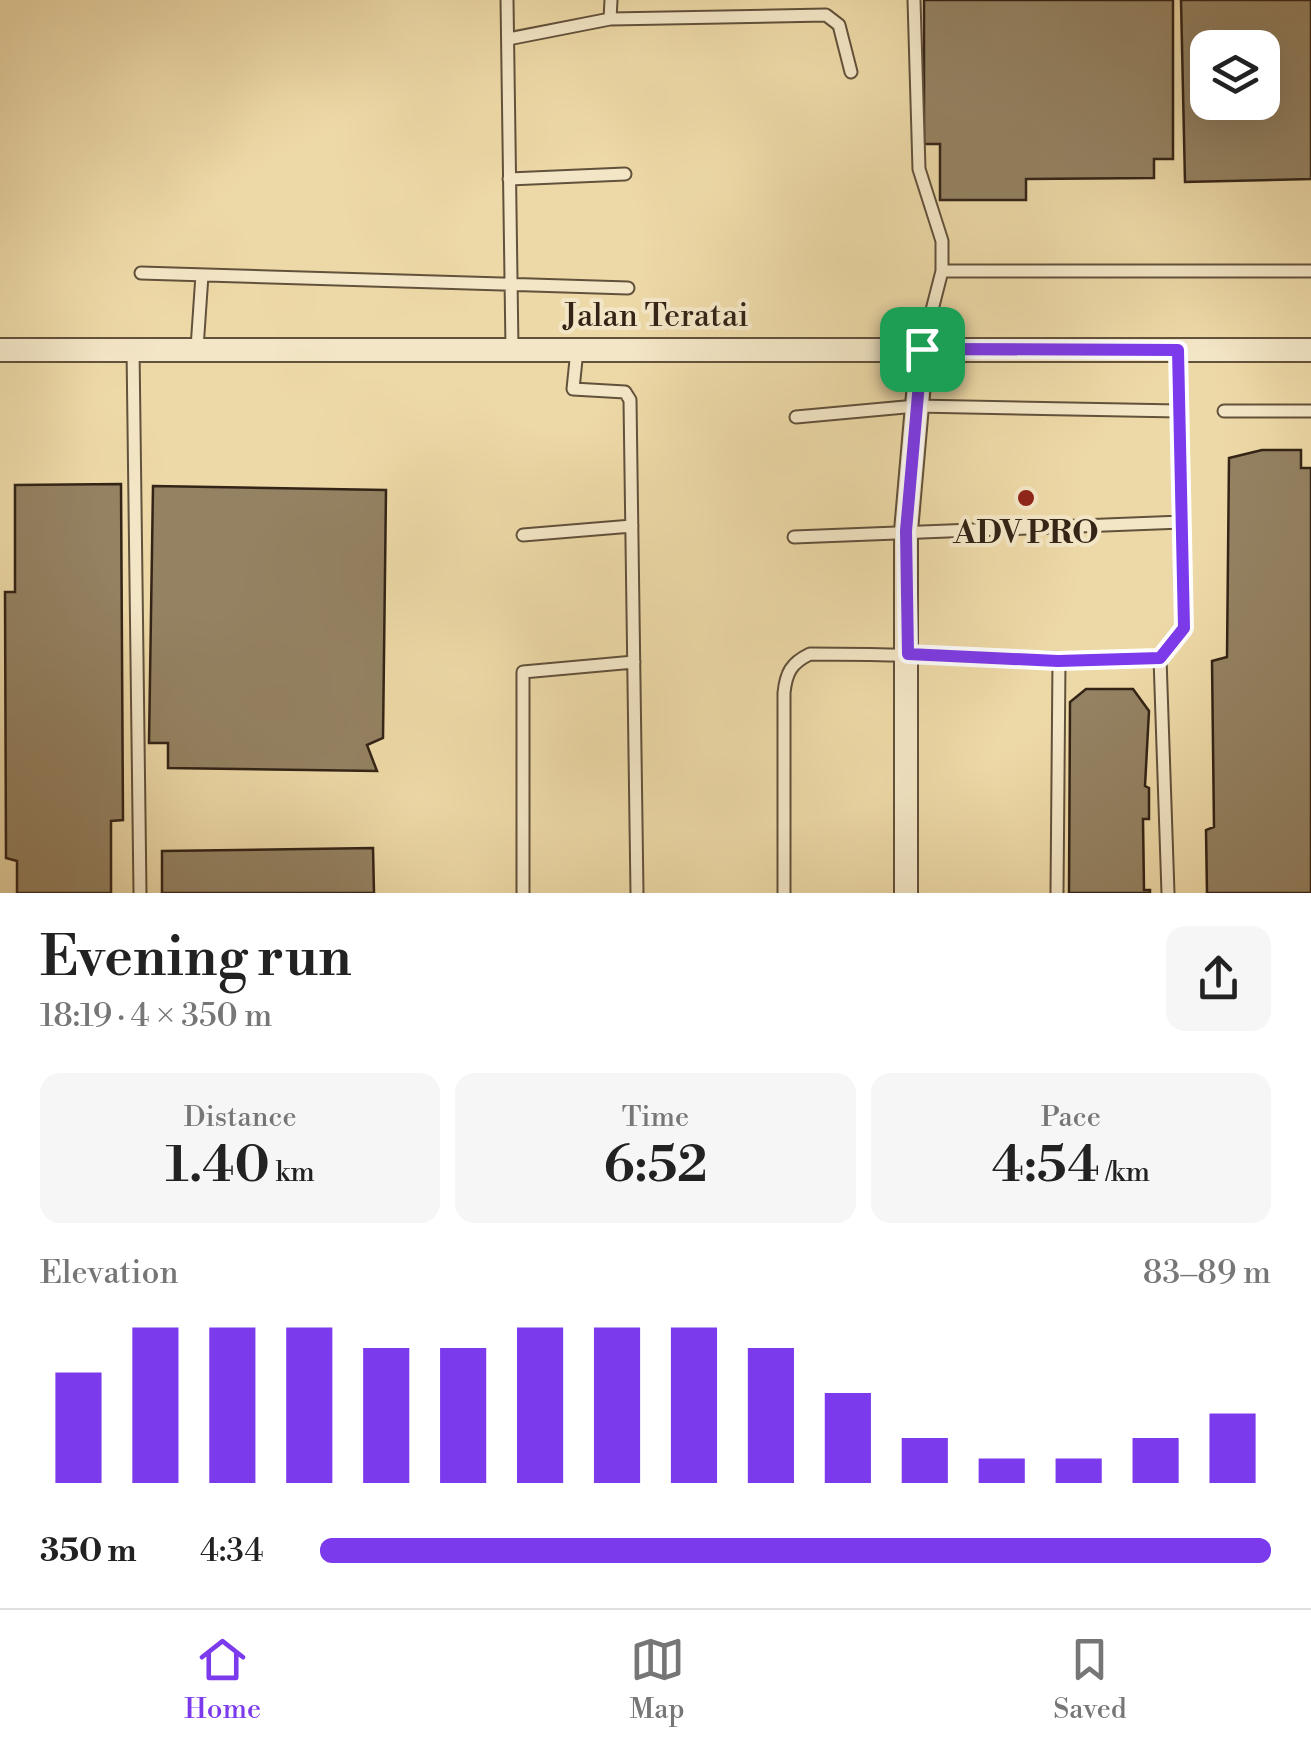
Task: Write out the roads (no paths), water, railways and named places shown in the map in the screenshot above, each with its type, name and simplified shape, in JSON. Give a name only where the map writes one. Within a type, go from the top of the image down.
[{"type":"street","points":[[906,893],[906,531],[922,349]]},
{"type":"street","name":"Jalan Teratai","points":[[0,350],[1311,350]]},
{"type":"lane","points":[[507,0],[512,349]]},
{"type":"lane","points":[[610,19],[611,0]]},
{"type":"lane","points":[[914,0],[919,169],[942,241],[942,271],[922,349]]},
{"type":"lane","points":[[508,39],[610,19],[826,15],[839,24],[851,72]]},
{"type":"lane","points":[[509,178],[625,174]]},
{"type":"lane","points":[[942,271],[1311,271]]},
{"type":"lane","points":[[141,273],[628,288]]},
{"type":"lane","points":[[197,348],[202,274]]},
{"type":"lane","points":[[133,348],[140,893]]},
{"type":"lane","points":[[578,349],[572,389],[625,392],[630,400],[637,893]]},
{"type":"lane","points":[[1168,893],[1160,658],[1184,628],[1178,350]]},
{"type":"lane","points":[[796,417],[916,406],[1179,411]]},
{"type":"lane","points":[[1224,410],[1311,411]]},
{"type":"lane","points":[[794,537],[1182,522]]},
{"type":"lane","points":[[524,535],[632,526]]},
{"type":"lane","points":[[784,893],[784,693],[790,668],[810,654],[1058,661],[1160,658]]},
{"type":"lane","points":[[1058,661],[1058,893]]},
{"type":"lane","points":[[523,893],[523,672],[634,662]]},
{"type":"place","name":"ADV PRO","points":[[1026,498]]}]
